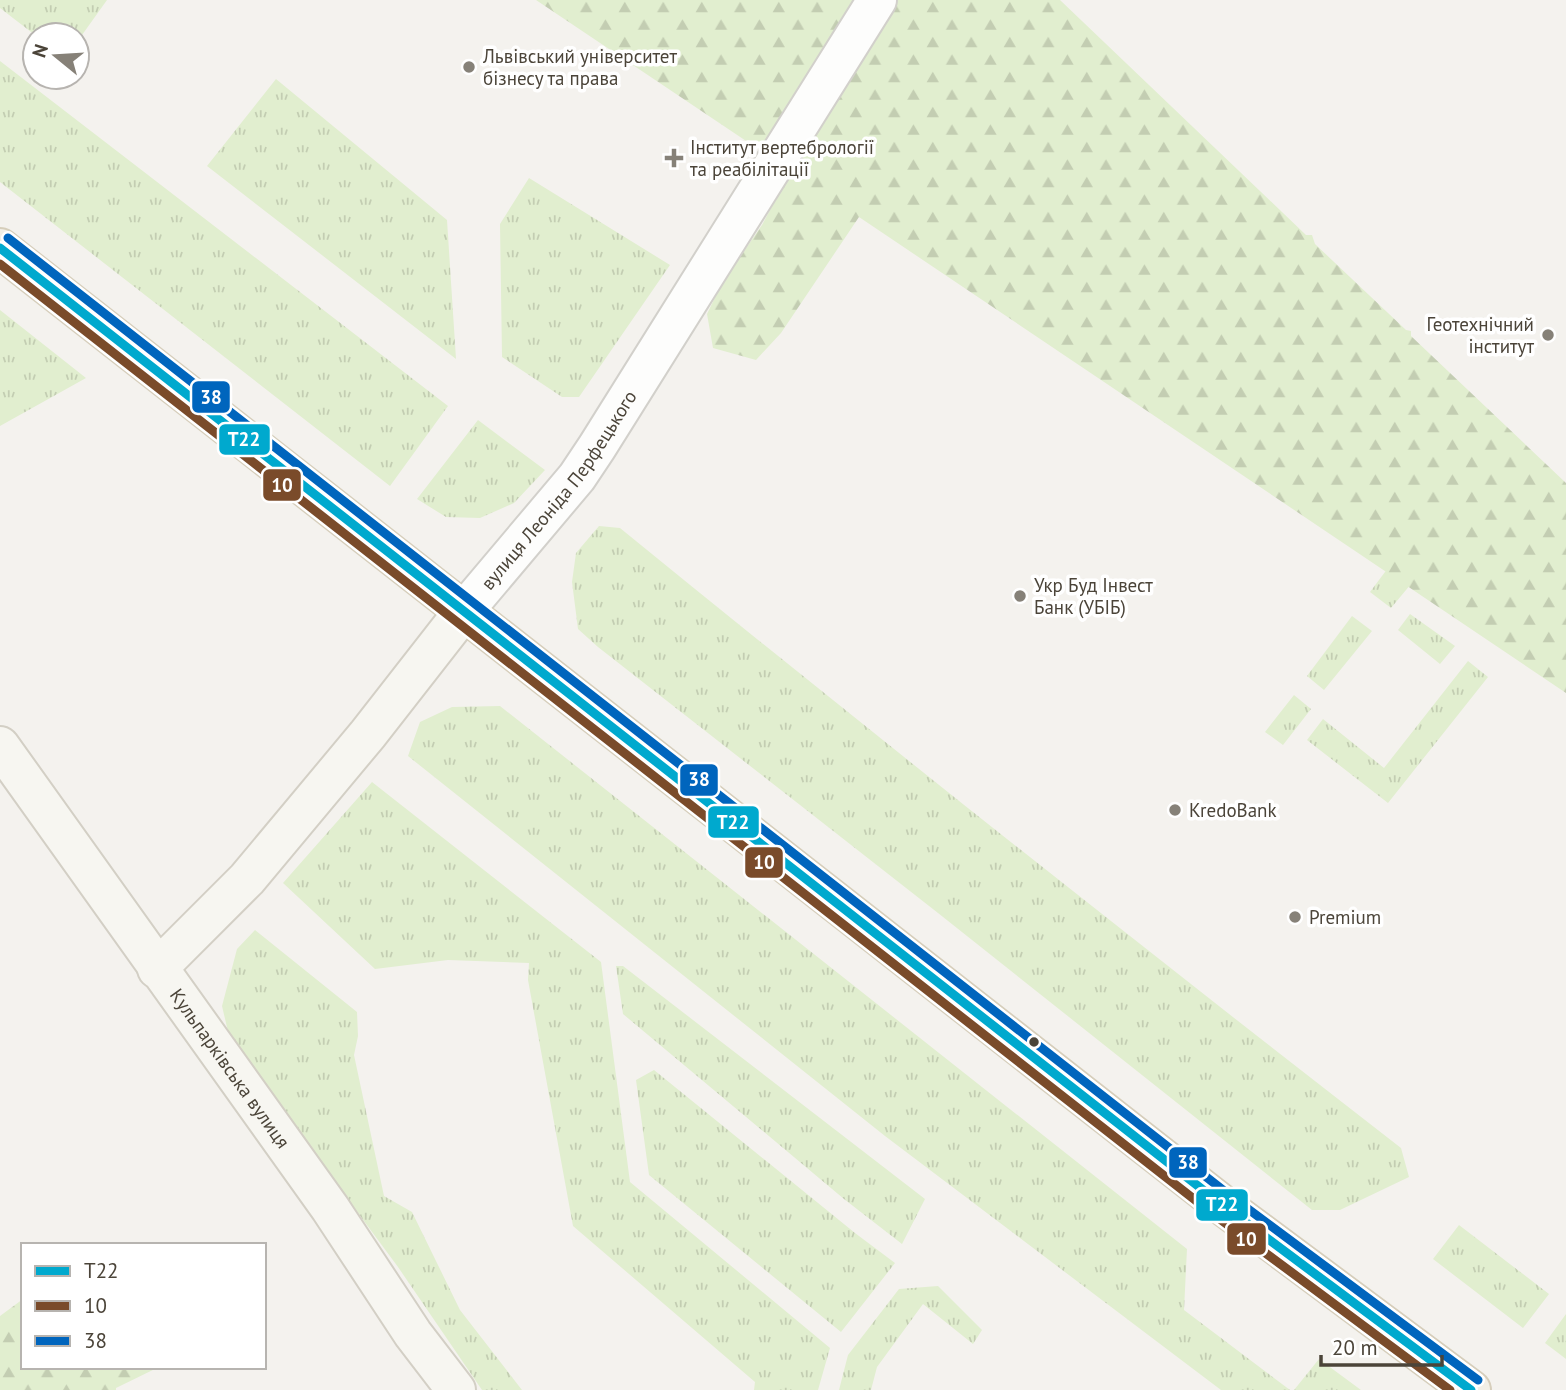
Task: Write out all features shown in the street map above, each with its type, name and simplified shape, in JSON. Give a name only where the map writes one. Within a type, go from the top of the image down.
[{"type":"main road","points":[[0,247],[1221,1204],[1471,1390]]},
{"type":"street","name":"вулиця Леоніда Перфецького","points":[[158,969],[247,879],[368,734],[464,611],[577,477],[877,0]]},
{"type":"street","name":"Кульпарківська вулиця","points":[[0,746],[330,1208],[413,1334],[457,1390]]},
{"type":"green space","points":[[0,0],[107,0],[91,22],[21,21],[21,24],[0,8]]},
{"type":"green space","points":[[536,0],[1060,0],[1306,235],[1312,235],[1315,244],[1406,330],[1411,331],[1411,336],[1566,483],[1566,693],[859,217],[781,333],[756,360],[713,348],[707,314],[722,283],[762,225],[791,171]]},
{"type":"green space","points":[[0,61],[21,77],[21,91],[39,91],[448,406],[390,486],[0,182]]},
{"type":"green space","points":[[276,79],[447,220],[456,359],[207,166]]},
{"type":"green space","points":[[529,178],[670,265],[579,397],[562,397],[502,357],[500,224]]},
{"type":"green space","points":[[0,310],[86,378],[0,426]]},
{"type":"green space","points":[[478,420],[545,470],[514,503],[480,518],[446,517],[417,499]]},
{"type":"green space","points":[[599,526],[620,528],[1204,995],[1401,1148],[1409,1177],[1340,1210],[1312,1210],[598,647],[578,629],[572,582],[576,553]]},
{"type":"green space","points":[[1394,560],[1416,578],[1391,608],[1370,592]]},
{"type":"green space","points":[[1410,614],[1455,646],[1440,664],[1398,630]]},
{"type":"green space","points":[[1352,616],[1372,631],[1324,690],[1307,676]]},
{"type":"green space","points":[[1468,661],[1488,677],[1388,803],[1307,740],[1323,719],[1384,768]]},
{"type":"green space","points":[[1294,695],[1311,709],[1283,745],[1265,732]]},
{"type":"green space","points":[[500,706],[1187,1249],[1184,1310],[1290,1390],[1221,1390],[885,1136],[408,756],[420,722],[452,707]]},
{"type":"green space","points":[[372,782],[601,962],[630,1182],[830,1348],[818,1390],[754,1390],[755,1382],[573,1226],[528,980],[529,963],[448,960],[375,969],[283,883]]},
{"type":"green space","points":[[255,930],[357,1012],[358,1036],[354,1055],[384,1196],[412,1212],[460,1310],[522,1390],[482,1390],[398,1267],[230,1040],[222,1006],[237,949]]},
{"type":"green space","points":[[616,966],[623,966],[925,1199],[902,1244],[844,1199],[623,1014]]},
{"type":"green space","points":[[654,1070],[895,1263],[841,1332],[649,1175],[636,1080]]},
{"type":"green space","points":[[1459,1225],[1549,1294],[1523,1328],[1433,1259]]},
{"type":"green space","points":[[938,1286],[982,1330],[973,1344],[923,1304],[877,1367],[871,1390],[839,1390],[848,1355],[899,1289]]},
{"type":"green space","points":[[21,1300],[21,1369],[155,1369],[116,1390],[0,1390],[0,1316]]},
{"type":"green space","points":[[1566,1314],[1566,1359],[1545,1343]]},
{"type":"green space","points":[[1319,1359],[1361,1390],[1294,1390]]},
{"type":"transit line","name":"38","points":[[8,238],[1228,1194],[1478,1380]]},
{"type":"transit line","name":"Т22","points":[[0,248],[1221,1204],[1471,1390]]},
{"type":"transit line","name":"10","points":[[0,264],[1213,1214],[1450,1390]]},
{"type":"place","name":"Львівський університет бізнесу та права","points":[[469,67]]},
{"type":"place","name":"Інститут вертебрології та реабілітації","points":[[674,158]]},
{"type":"place","name":"Геотехнічний інститут","points":[[1548,335]]},
{"type":"place","name":"Укр Буд Інвест Банк (УБІБ)","points":[[1020,596]]},
{"type":"place","name":"KredoBank","points":[[1175,810]]},
{"type":"place","name":"Premium","points":[[1295,917]]}]
